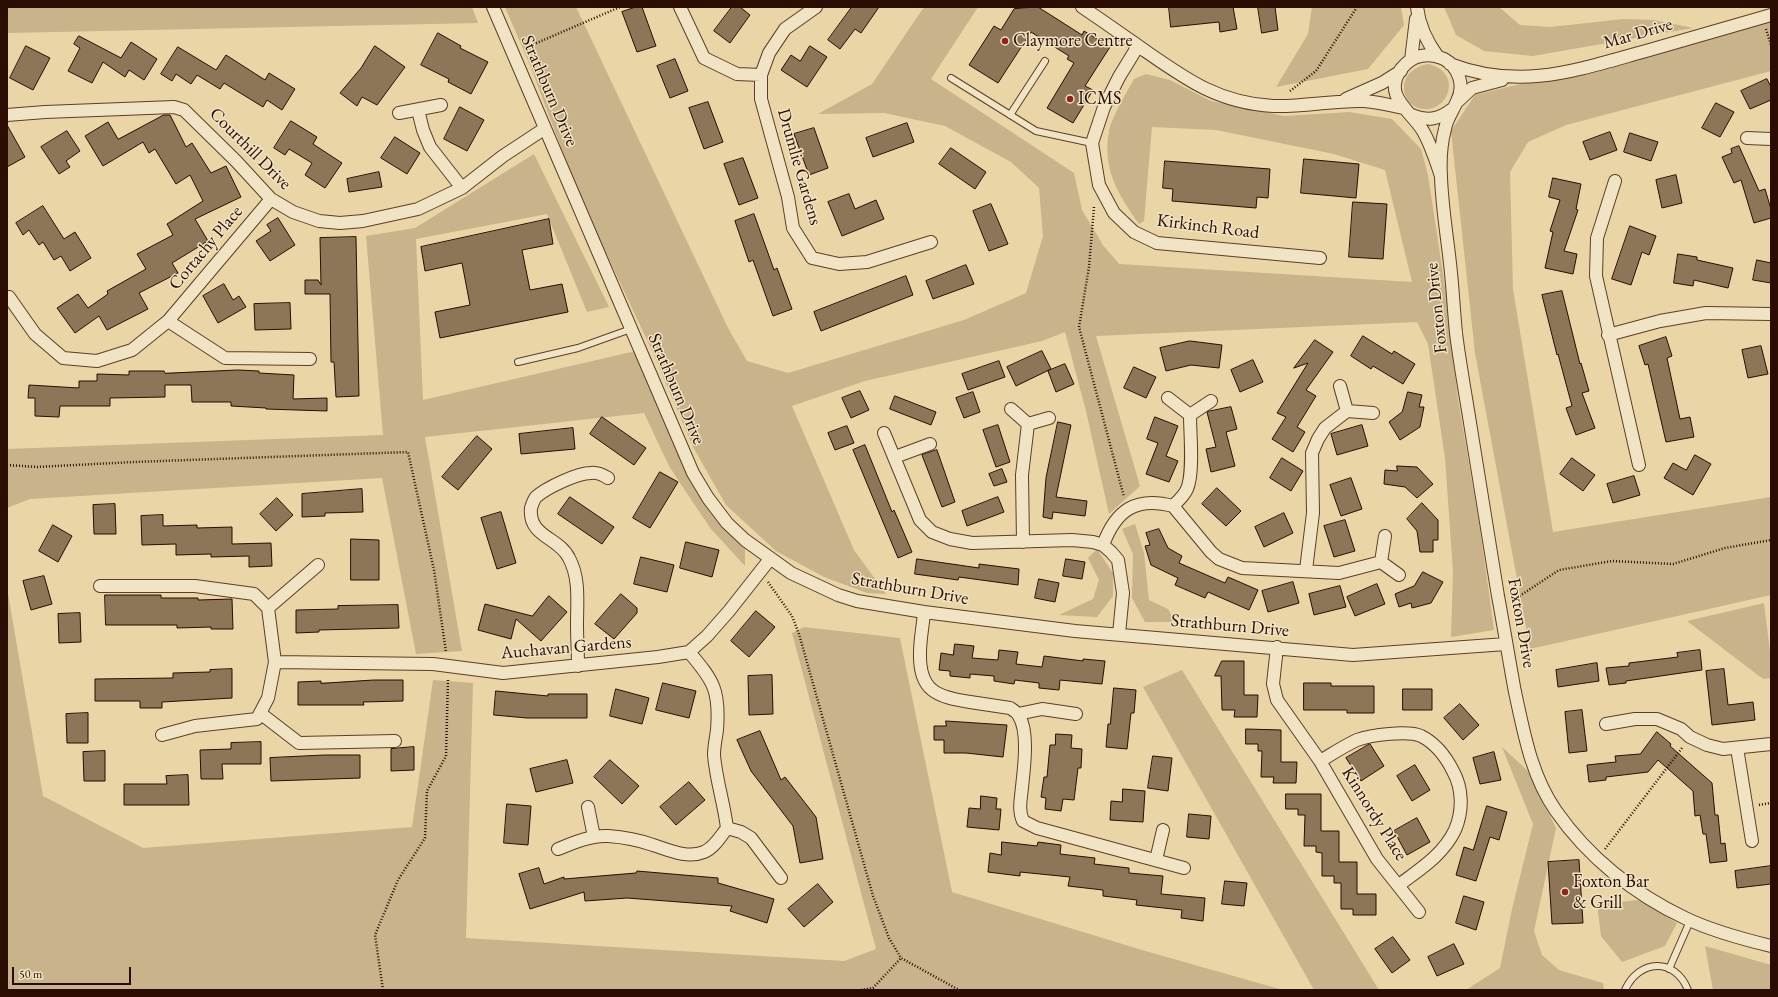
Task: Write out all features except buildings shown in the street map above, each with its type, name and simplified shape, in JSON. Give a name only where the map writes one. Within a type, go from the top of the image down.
[{"type":"street","name":"Strathburn Drive","points":[[493,7],[544,129],[696,480],[727,523],[745,540],[791,573],[838,595],[857,601],[924,612],[1075,631],[1353,655],[1506,644]]},
{"type":"street","points":[[680,7],[704,58],[737,74],[761,75]]},
{"type":"street","name":"Drumlie Gardens","points":[[816,7],[785,29],[769,53],[761,75],[761,99],[788,197],[793,228],[812,258],[839,264],[867,262],[931,242]]},
{"type":"street","points":[[1082,7],[1190,82],[1215,94],[1241,102],[1272,106],[1306,106],[1363,101],[1382,103],[1422,119],[1433,120],[1443,116],[1454,106]]},
{"type":"street","points":[[1417,8],[1424,32],[1438,57]]},
{"type":"street","points":[[1411,60],[1414,47],[1417,8]]},
{"type":"street","name":"Mar Drive","points":[[1450,64],[1488,75],[1513,77],[1534,77],[1570,72],[1771,15]]},
{"type":"street","name":"Kirkinch Road","points":[[1138,46],[1119,77],[1104,107],[1092,143],[1099,185],[1114,212],[1134,232],[1157,242],[1320,258]]},
{"type":"street","points":[[1411,60],[1422,55],[1438,57],[1450,64]]},
{"type":"street","name":"Foxton Drive","points":[[1411,60],[1397,77],[1395,88],[1398,99],[1423,131],[1441,176]]},
{"type":"street","name":"Foxton Drive","points":[[1450,64],[1457,72],[1460,82],[1460,92],[1446,126],[1442,150],[1441,176],[1457,334],[1506,644],[1523,731],[1535,769],[1555,810],[1597,859],[1616,876],[1665,908],[1690,921],[1713,930],[1771,946]]},
{"type":"street","points":[[1337,103],[1382,83],[1401,71]]},
{"type":"street","name":"Mar Drive","points":[[1454,106],[1472,88],[1513,77]]},
{"type":"street","points":[[398,113],[441,105]]},
{"type":"street","name":"Courthill Drive","points":[[7,115],[44,112],[174,107],[184,110],[236,161],[271,199],[293,212],[319,221],[340,223],[363,221],[418,209],[462,188],[503,156],[544,129]]},
{"type":"street","points":[[418,110],[423,130],[430,148],[462,188]]},
{"type":"street","points":[[1747,138],[1771,139]]},
{"type":"street","points":[[1615,181],[1597,238],[1596,276],[1608,335],[1639,465]]},
{"type":"street","name":"Cortachy Place","points":[[9,297],[35,334],[63,358],[97,361],[132,350],[168,321],[271,199]]},
{"type":"street","points":[[1608,335],[1660,321],[1706,313],[1771,314]]},
{"type":"street","points":[[168,321],[225,358],[310,359]]},
{"type":"street","points":[[1340,386],[1347,411]]},
{"type":"street","points":[[1168,398],[1190,415]]},
{"type":"street","points":[[1190,415],[1210,401]]},
{"type":"street","points":[[1011,409],[1028,424]]},
{"type":"street","points":[[1306,570],[1313,513],[1312,453],[1318,439],[1326,428],[1347,411],[1374,413]]},
{"type":"street","points":[[1173,506],[1187,490],[1190,479],[1190,415]]},
{"type":"street","points":[[1028,424],[1049,418]]},
{"type":"street","points":[[1023,542],[1022,475],[1028,424]]},
{"type":"street","points":[[884,434],[895,457],[920,520],[932,532],[950,539],[972,543],[1072,540],[1093,542],[1103,545],[1118,560],[1123,592],[1119,634]]},
{"type":"street","points":[[895,457],[930,444]]},
{"type":"street","points":[[578,666],[578,598],[575,574],[569,558],[560,546],[538,532],[532,521],[531,508],[535,498],[551,488],[582,474],[592,472],[608,478]]},
{"type":"street","points":[[1103,545],[1108,530],[1116,519],[1127,509],[1137,504],[1151,502],[1173,506],[1185,519],[1205,547],[1219,559],[1242,568],[1306,570],[1339,573],[1381,562]]},
{"type":"street","points":[[1381,562],[1386,536]]},
{"type":"street","points":[[558,849],[577,841],[607,836],[626,838],[652,844],[680,854],[692,854],[704,852],[712,847],[727,828],[725,812],[717,783],[714,753],[718,705],[714,688],[708,675],[689,652],[707,636],[729,611],[770,559]]},
{"type":"street","points":[[1381,562],[1399,575]]},
{"type":"street","points":[[268,608],[318,565]]},
{"type":"street","points":[[100,586],[195,586],[254,594],[268,608],[275,662],[268,698],[257,719],[195,726],[162,735]]},
{"type":"street","points":[[924,612],[920,652],[921,670],[926,683],[936,694],[947,698],[1010,708],[1018,714],[1023,723],[1025,738],[1024,769],[1020,807],[1023,821],[1037,828],[1184,868]]},
{"type":"street","name":"Kinnordy Place","points":[[1277,648],[1273,684],[1277,700],[1320,761],[1377,859],[1419,912]]},
{"type":"street","name":"Auchavan Gardens","points":[[275,662],[434,664],[503,673],[658,657],[689,652]]},
{"type":"street","points":[[1018,714],[1042,709],[1076,714]]},
{"type":"street","points":[[260,713],[299,743],[395,741]]},
{"type":"street","points":[[1606,724],[1657,719],[1681,729],[1690,737],[1707,745],[1723,749],[1771,744]]},
{"type":"street","name":"Kinnordy Place","points":[[1320,761],[1358,740],[1389,734],[1420,735],[1432,743],[1450,764],[1461,792],[1460,812],[1455,830],[1437,856],[1399,885]]},
{"type":"street","points":[[1737,748],[1752,841]]},
{"type":"street","points":[[588,807],[594,837]]},
{"type":"street","points":[[727,828],[740,832],[751,838],[781,878]]},
{"type":"street","points":[[1156,860],[1162,830]]},
{"type":"lane","points":[[1010,115],[1045,62]]},
{"type":"lane","points":[[952,78],[1036,131],[1092,143]]},
{"type":"lane","points":[[518,362],[578,348],[631,329]]},
{"type":"lane","points":[[1669,969],[1690,921]]},
{"type":"lane","points":[[1625,990],[1629,980],[1637,972],[1647,967],[1658,966],[1669,969],[1678,974],[1688,990]]},
{"type":"path","points":[[513,53],[620,7]]},
{"type":"path","points":[[1272,106],[1316,71],[1357,7]]},
{"type":"path","points":[[1094,206],[1089,267],[1079,327],[1127,509]]},
{"type":"path","points":[[7,465],[36,467],[408,452],[434,570],[448,666],[446,756],[426,791],[425,838],[398,880],[375,935],[383,990]]},
{"type":"path","points":[[1500,608],[1559,570],[1612,561],[1673,564],[1725,548],[1771,540]]},
{"type":"path","points":[[761,572],[792,616],[799,634],[873,896],[889,938],[901,958],[958,990]]},
{"type":"path","points":[[1597,859],[1690,737]]},
{"type":"path","points":[[861,990],[872,988],[901,958]]},
{"type":"shaded area","points":[[7,7],[472,7],[478,23],[7,33]]},
{"type":"shaded area","points":[[505,7],[576,7],[728,328],[747,361],[788,373],[964,320],[1026,293],[1043,236],[1039,188],[1011,162],[945,126],[884,113],[818,114],[872,84],[924,7],[978,7],[931,79],[1074,173],[1082,210],[1103,245],[1119,264],[1412,282],[1385,170],[1334,154],[1216,130],[1152,127],[1144,221],[1139,224],[1118,191],[1110,169],[1107,145],[1110,126],[1134,79],[1146,74],[1170,80],[1211,101],[1284,116],[1349,112],[1392,119],[1421,149],[1428,175],[1446,294],[1458,399],[1480,528],[1494,630],[1451,637],[1453,572],[1445,458],[1428,344],[1417,322],[1096,336],[1140,486],[1109,514],[1086,411],[1065,332],[1042,341],[865,381],[792,406],[854,550],[886,594],[867,593],[824,577],[776,551],[726,505],[693,447],[654,355],[578,193],[530,65]]},
{"type":"shaded area","points":[[1312,7],[1401,7],[1404,25],[1368,69],[1276,87],[1308,34]]},
{"type":"shaded area","points":[[1444,7],[1499,7],[1520,25],[1550,27],[1623,19],[1654,20],[1693,28],[1533,56],[1484,51],[1456,35]]},
{"type":"shaded area","points":[[1771,15],[1771,71],[1566,125],[1528,142],[1510,172],[1513,289],[1553,532],[1771,497],[1771,595],[1530,649],[1475,353],[1451,131],[1475,95],[1570,72]]},
{"type":"shaded area","points":[[1428,64],[1440,69],[1447,76],[1449,85],[1448,94],[1443,101],[1436,107],[1426,109],[1416,107],[1409,102],[1404,91],[1404,85],[1408,75],[1412,71]]},
{"type":"shaded area","points":[[534,154],[609,307],[587,312],[547,214],[416,239],[423,400],[640,350],[693,473],[745,540],[745,566],[711,529],[686,492],[669,466],[644,413],[425,437],[462,651],[416,654],[382,478],[30,499],[7,508],[7,449],[383,435],[366,236],[415,228]]},
{"type":"shaded area","points":[[1135,524],[1144,553],[1149,600],[1168,609],[1175,622],[1145,622],[1132,598],[1133,554],[1122,529]]},
{"type":"shaded area","points":[[1097,549],[1113,573],[1113,596],[1097,617],[1059,615],[1093,599],[1099,580],[1088,558]]},
{"type":"shaded area","points":[[7,588],[43,796],[143,848],[412,827],[433,680],[473,683],[466,938],[844,961],[876,949],[792,633],[804,627],[900,638],[952,892],[1142,950],[1283,990],[7,990]]},
{"type":"shaded area","points":[[1764,603],[1771,660],[1771,678],[1763,679],[1687,621]]},
{"type":"shaded area","points":[[1182,670],[1379,990],[1314,990],[1143,687]]},
{"type":"shaded area","points":[[1502,747],[1528,771],[1556,828],[1534,931],[1542,955],[1559,970],[1603,983],[1604,990],[1466,990],[1500,968],[1512,909],[1533,824]]},
{"type":"shaded area","points":[[1639,900],[1677,923],[1665,946],[1622,962],[1601,936],[1597,904]]},
{"type":"shaded area","points":[[1705,946],[1771,965],[1771,990],[1713,990]]},
{"type":"place","name":"Claymore Centre","points":[[1005,41]]},
{"type":"place","name":"ICMS","points":[[1070,99]]},
{"type":"place","name":"Foxton Bar & Grill","points":[[1565,892]]}]
